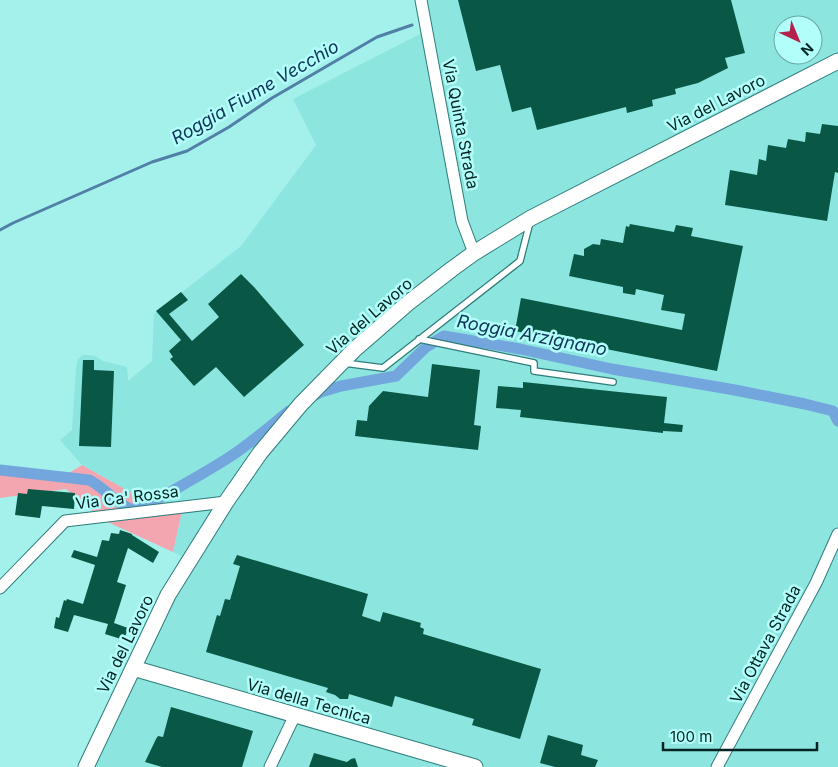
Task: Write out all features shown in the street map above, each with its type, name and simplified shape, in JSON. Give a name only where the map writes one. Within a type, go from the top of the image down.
[{"type":"street","name":"Via Quinta Strada","points":[[421,0],[462,221],[474,254]]},
{"type":"street","name":"Via del Lavoro","points":[[86,767],[168,595],[226,502],[260,453],[301,404],[355,349],[408,302],[452,269],[531,218],[838,61]]},
{"type":"street","name":"Via Ca' Rossa","points":[[0,588],[65,521],[226,502]]},
{"type":"street","name":"Via Ottava Strada","points":[[717,767],[816,583],[838,534]]},
{"type":"street","name":"Via della Tecnica","points":[[133,668],[475,767]]},
{"type":"street","points":[[270,767],[295,715]]},
{"type":"lane","points":[[342,362],[383,368],[520,261],[531,218]]},
{"type":"lane","points":[[420,339],[534,363],[534,371],[613,382]]},
{"type":"shaded area","points":[[417,0],[838,0],[838,767],[84,767],[159,610],[181,556],[173,552],[183,508],[141,498],[82,465],[60,440],[72,430],[78,359],[83,355],[95,356],[103,361],[127,367],[128,381],[152,361],[154,314],[241,246],[316,145],[293,99],[420,34]]},
{"type":"shaded area","points":[[82,465],[141,498],[183,507],[173,552],[103,520],[66,489],[0,498],[0,468],[66,475]]},
{"type":"building","points":[[458,0],[731,0],[745,53],[725,58],[728,68],[698,83],[675,89],[676,94],[652,100],[653,106],[627,113],[626,107],[537,130],[531,107],[512,112],[500,65],[476,71]]},
{"type":"building","points":[[822,124],[838,126],[838,173],[835,172],[827,221],[725,205],[730,170],[757,175],[759,159],[766,161],[768,145],[786,148],[788,139],[805,142],[806,132],[820,134]]},
{"type":"building","points":[[630,224],[674,232],[676,225],[693,228],[691,236],[743,246],[717,371],[515,331],[521,298],[682,330],[685,314],[661,310],[664,295],[636,289],[635,295],[623,293],[623,287],[569,276],[574,254],[584,256],[584,249],[593,244],[600,245],[601,239],[623,243],[626,226],[629,227]]},
{"type":"building","points":[[241,274],[304,345],[244,397],[216,367],[194,386],[170,359],[173,357],[169,351],[181,340],[156,311],[181,292],[188,300],[169,314],[192,341],[219,317],[208,304]]},
{"type":"building","points":[[83,360],[94,360],[94,370],[114,371],[111,447],[79,446]]},
{"type":"building","points":[[432,364],[480,370],[474,425],[481,426],[478,450],[355,436],[357,420],[367,421],[369,406],[383,391],[428,397]]},
{"type":"building","points":[[523,382],[667,397],[664,423],[683,425],[682,432],[663,431],[663,433],[520,417],[521,410],[496,408],[498,386],[523,388]]},
{"type":"building","points":[[28,489],[75,493],[74,509],[42,506],[40,518],[15,515],[18,493],[27,494]]},
{"type":"building","points":[[120,530],[132,534],[159,552],[153,563],[128,548],[117,582],[126,585],[114,623],[128,628],[124,640],[105,634],[108,624],[74,615],[68,632],[54,628],[56,617],[59,618],[64,600],[66,601],[67,599],[83,604],[95,565],[71,557],[74,550],[97,557],[102,540],[109,541],[111,533],[119,534]]},
{"type":"building","points":[[237,555],[368,594],[362,616],[380,622],[383,612],[421,623],[420,627],[424,629],[423,634],[541,669],[520,739],[472,725],[474,719],[395,696],[392,707],[349,694],[348,699],[340,699],[326,692],[328,688],[206,652],[217,615],[220,616],[225,599],[230,600],[240,566],[233,564]]},
{"type":"building","points":[[171,707],[253,731],[242,767],[162,767],[145,762],[158,736],[163,737]]},
{"type":"building","points":[[548,735],[583,745],[581,755],[598,760],[595,767],[555,767],[540,763]]},
{"type":"building","points":[[314,753],[347,762],[355,758],[358,767],[309,767]]},
{"type":"waterway","name":"Roggia Fiume Vecchio","points":[[0,230],[152,162],[187,151],[229,127],[272,98],[377,37],[412,25]]},
{"type":"waterway","name":"Roggia Arzignano","points":[[311,397],[341,386],[396,376],[426,347],[444,336],[805,404],[833,411],[838,421]]},
{"type":"waterway","name":"Roggia Arzignano","points":[[0,470],[89,480],[124,505],[136,509],[165,495],[228,458],[289,411]]}]
